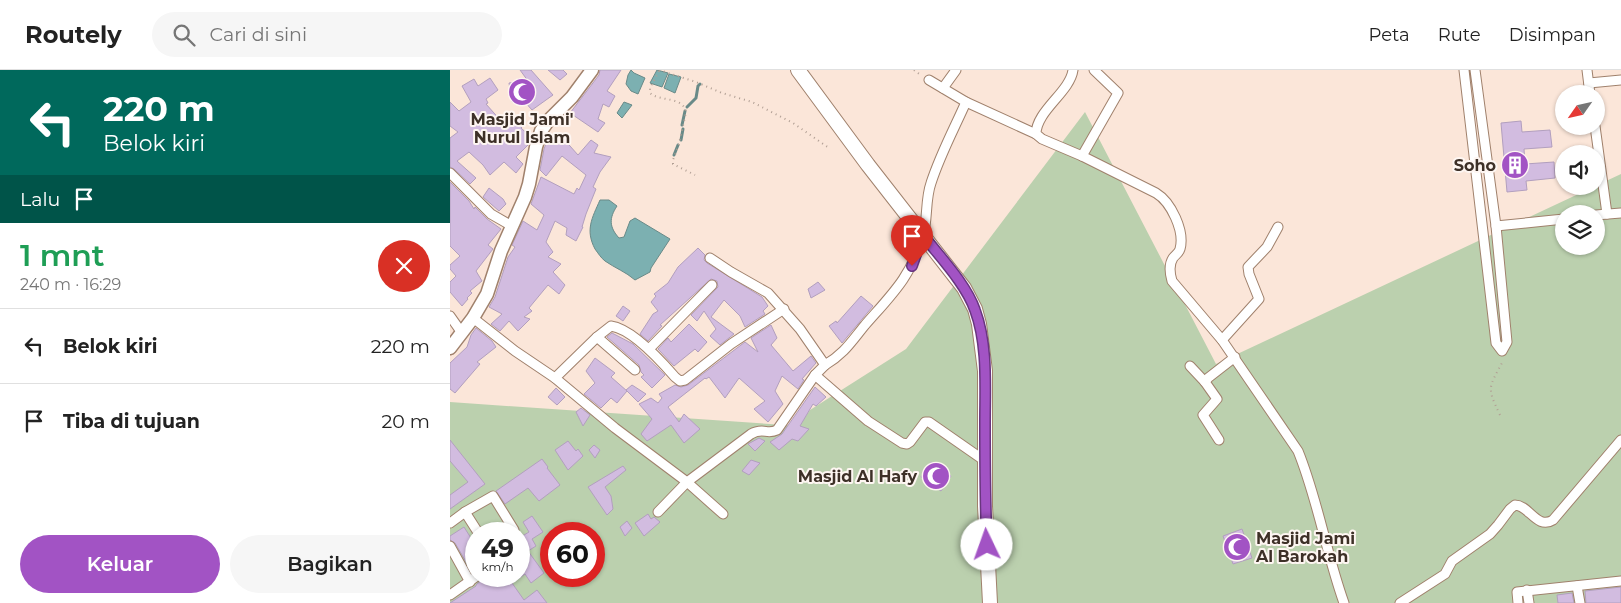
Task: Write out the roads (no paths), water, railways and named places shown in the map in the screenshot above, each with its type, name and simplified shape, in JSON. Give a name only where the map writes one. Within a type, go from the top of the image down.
[{"type":"main road","points":[[798,70],[868,165],[964,288],[975,308],[979,324],[984,371],[985,506],[990,603]]},
{"type":"street","points":[[450,348],[473,318],[487,294],[496,263],[520,210],[529,184],[541,131],[548,121],[572,97],[592,70]]},
{"type":"street","points":[[943,88],[956,70]]},
{"type":"street","points":[[1082,156],[1118,92],[1094,70]]},
{"type":"street","points":[[1464,70],[1496,343],[1502,351],[1507,342],[1496,226],[1475,70]]},
{"type":"street","points":[[1587,70],[1589,83],[1621,80]]},
{"type":"street","points":[[1036,134],[1039,122],[1075,71]]},
{"type":"street","points":[[930,80],[966,102],[1082,156],[1156,193],[1167,202],[1175,218],[1181,242],[1180,250],[1172,260],[1170,274],[1172,281],[1235,357],[1298,451],[1305,467],[1327,552],[1344,603]]},
{"type":"street","points":[[658,512],[687,482],[754,432],[760,430],[772,432],[777,430],[815,374],[824,365],[844,352],[900,286],[912,266],[923,235],[931,182],[950,133],[966,102]]},
{"type":"street","points":[[1596,135],[1607,214],[1621,213]]},
{"type":"street","points":[[450,173],[491,214],[512,226]]},
{"type":"street","points":[[1496,226],[1555,220]]},
{"type":"street","points":[[1222,340],[1259,299],[1248,267],[1267,247],[1278,227]]},
{"type":"street","points":[[710,258],[764,290],[784,309],[800,329],[824,365]]},
{"type":"street","points":[[649,349],[712,285]]},
{"type":"street","points":[[555,378],[608,327],[615,326],[649,349],[675,377],[682,381],[784,309]]},
{"type":"street","points":[[450,316],[462,333]]},
{"type":"street","points":[[473,318],[515,351],[555,378],[615,428],[687,482],[723,514]]},
{"type":"street","points":[[597,337],[635,370]]},
{"type":"street","points":[[1205,382],[1235,357]]},
{"type":"street","points":[[1190,366],[1217,399],[1203,413],[1203,417],[1219,440]]},
{"type":"street","points":[[815,374],[868,421],[902,444],[910,442],[925,422],[928,422],[985,461]]},
{"type":"street","points":[[1400,603],[1445,574],[1452,560],[1490,534],[1515,505],[1521,505],[1541,522],[1552,520],[1621,440]]},
{"type":"street","points":[[450,523],[493,496],[509,522]]},
{"type":"street","points":[[465,512],[471,522]]},
{"type":"street","points":[[450,546],[465,567]]},
{"type":"street","points":[[1518,603],[1517,592],[1621,581]]},
{"type":"street","points":[[450,595],[465,585]]},
{"type":"street","points":[[1577,586],[1580,603]]},
{"type":"street","points":[[1527,590],[1529,603]]},
{"type":"water","points":[[631,70],[645,78],[638,94],[631,91],[626,84]]},
{"type":"water","points":[[657,70],[668,73],[662,87],[650,83]]},
{"type":"water","points":[[669,74],[681,77],[675,93],[664,88]]},
{"type":"water","points":[[624,102],[632,105],[622,118],[617,113]]},
{"type":"water","points":[[600,200],[609,200],[617,206],[611,222],[613,230],[619,238],[624,237],[630,221],[635,218],[670,239],[650,272],[635,280],[605,261],[595,249],[590,236],[590,230],[592,218]]},
{"type":"waterway","points":[[687,107],[696,98],[700,84]]},
{"type":"waterway","points":[[682,125],[685,111]]},
{"type":"waterway","points":[[681,140],[683,129]]},
{"type":"waterway","points":[[674,155],[678,145]]},
{"type":"place","name":"Masjid Jami' Nurul Islam","points":[[522,92]]},
{"type":"place","name":"Soho","points":[[1515,165]]},
{"type":"place","name":"Masjid Al Hafy","points":[[936,476]]},
{"type":"place","name":"Masjid Jami Al Barokah","points":[[1237,547]]}]
